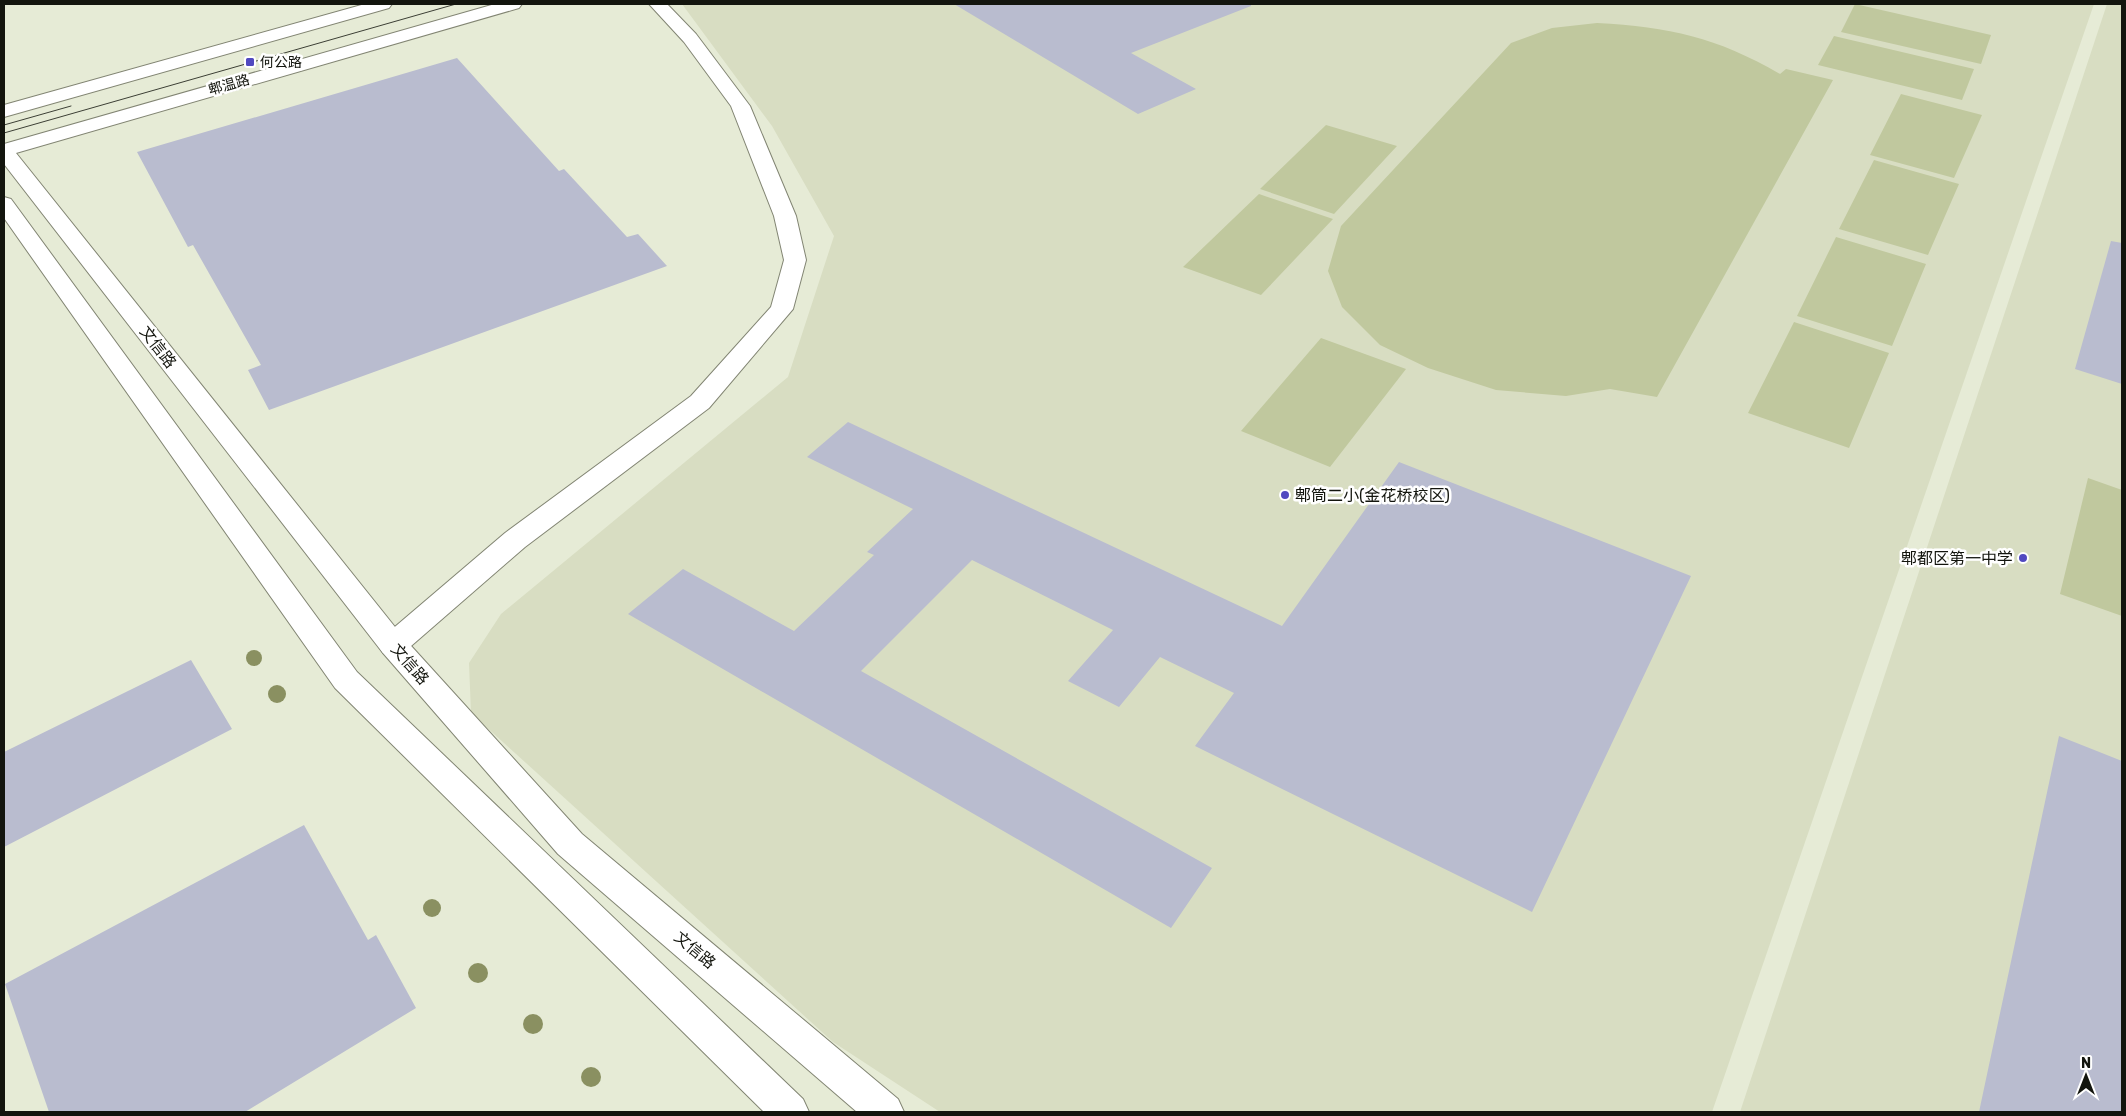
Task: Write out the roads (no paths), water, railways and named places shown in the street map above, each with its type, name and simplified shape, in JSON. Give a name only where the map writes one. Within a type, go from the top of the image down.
[{"type":"main road","points":[[4,111],[382,4]]},
{"type":"main road","name":"郫温路","points":[[4,151],[512,4]]},
{"type":"main road","points":[[393,645],[514,540],[700,402],[782,309],[795,260],[785,216],[740,106],[690,38],[658,4]]},
{"type":"main road","name":"文信路","points":[[4,151],[393,645],[570,844],[885,1112]]},
{"type":"main road","points":[[4,203],[346,680],[790,1112]]},
{"type":"tram line","points":[[4,133],[456,4]]},
{"type":"tram line","points":[[4,125],[71,106]]},
{"type":"place","name":"何公路","points":[[250,62]]},
{"type":"place","name":"郫筒二小(金花桥校区)","points":[[1285,495]]},
{"type":"place","name":"郫都区第一中学","points":[[2023,558]]}]
